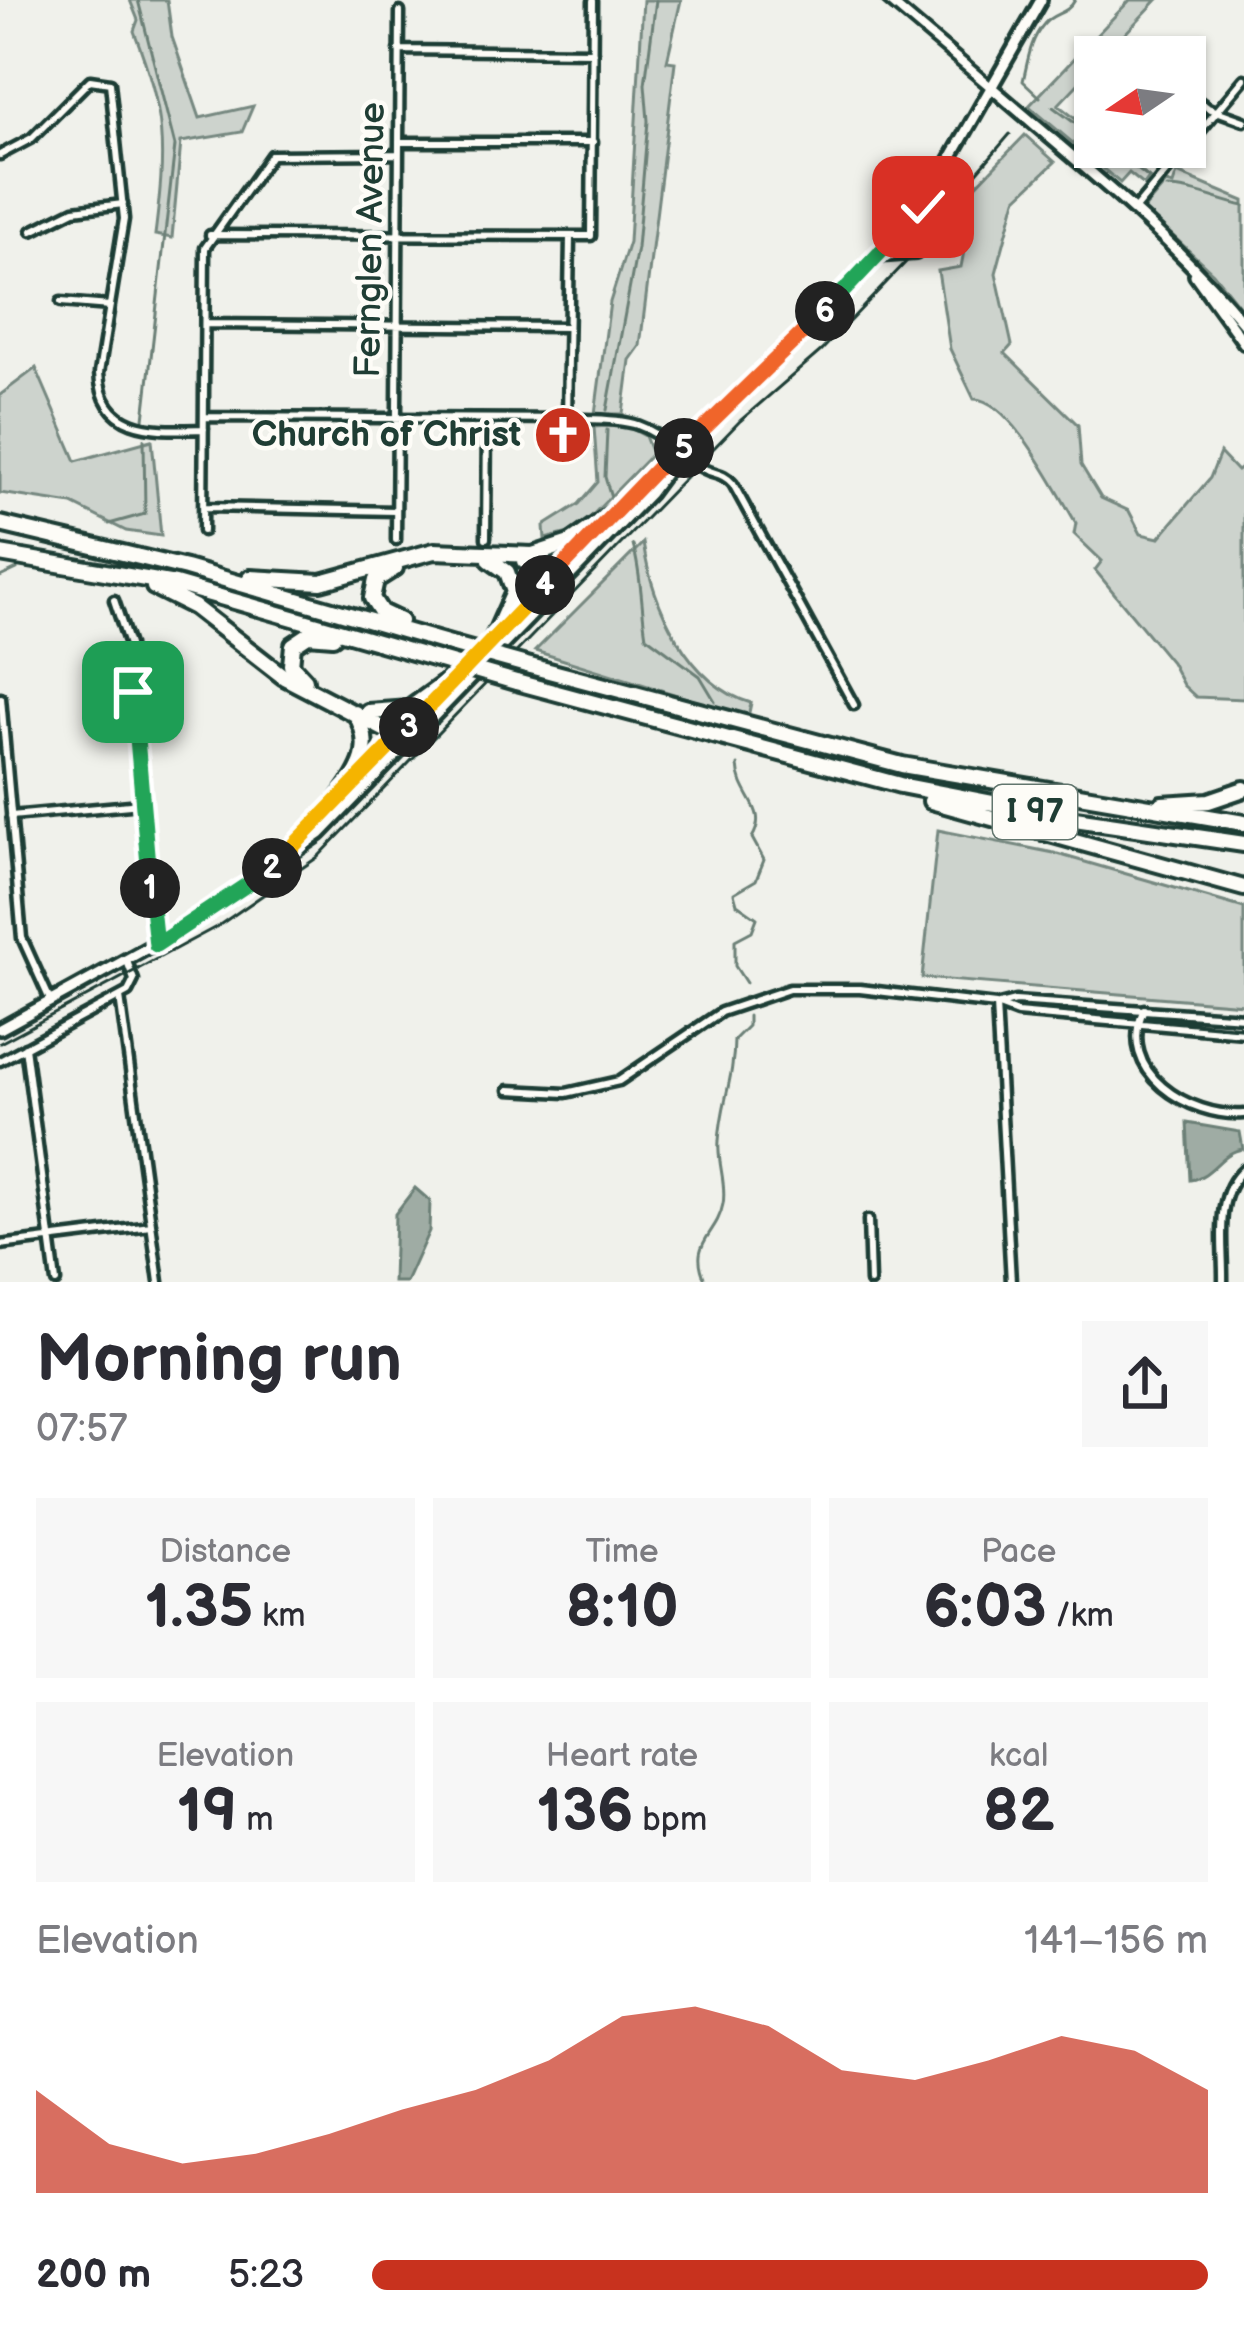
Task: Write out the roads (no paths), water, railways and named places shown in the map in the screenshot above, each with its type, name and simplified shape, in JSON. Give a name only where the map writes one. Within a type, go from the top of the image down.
[{"type":"highway","points":[[163,562],[303,583],[337,580],[434,551],[533,555],[570,543],[613,514]]},
{"type":"highway","name":"I 97","points":[[0,524],[163,562],[836,750],[1022,789],[1244,823]]},
{"type":"highway","name":"I 97","points":[[0,554],[197,590],[829,770],[1075,819],[1244,844]]},
{"type":"highway","points":[[533,555],[562,576]]},
{"type":"highway","points":[[490,560],[507,572],[514,592],[493,639]]},
{"type":"highway","points":[[454,645],[384,614],[374,602],[374,584],[386,572],[416,561],[531,562],[562,576]]},
{"type":"highway","points":[[80,565],[178,597],[274,671],[362,712],[409,709],[463,670]]},
{"type":"highway","points":[[408,738],[298,676],[290,662],[293,645],[315,634],[415,652]]},
{"type":"highway","points":[[336,803],[366,752],[362,712]]},
{"type":"highway","points":[[829,770],[1244,888]]},
{"type":"highway","points":[[1022,789],[1172,805],[1210,801],[1244,789]]},
{"type":"main road","points":[[0,1029],[156,945],[320,834],[562,576],[613,514],[923,207],[1041,0]]},
{"type":"main road","points":[[992,88],[1134,209],[1244,324]]},
{"type":"main road","points":[[877,256],[916,253]]},
{"type":"main road","points":[[1181,256],[1244,343]]},
{"type":"main road","points":[[297,848],[336,803],[408,738],[493,639],[674,468],[681,451]]},
{"type":"street","points":[[888,0],[992,88]]},
{"type":"street","points":[[210,235],[591,236],[593,1]]},
{"type":"street","name":"Fernglen Avenue","points":[[396,540],[400,13]]},
{"type":"street","points":[[399,50],[593,52]]},
{"type":"street","points":[[1134,209],[1244,79]]},
{"type":"street","points":[[0,155],[25,144],[90,80],[106,80],[114,95],[123,205],[99,374],[110,411],[137,428],[204,429]]},
{"type":"street","points":[[1206,105],[1244,121]]},
{"type":"street","points":[[399,142],[593,142]]},
{"type":"street","points":[[203,531],[205,248],[210,235],[271,154],[399,154]]},
{"type":"street","points":[[32,231],[74,210],[123,205]]},
{"type":"street","points":[[567,419],[569,236]]},
{"type":"street","points":[[61,302],[110,306]]},
{"type":"street","points":[[205,324],[568,327]]},
{"type":"street","points":[[204,417],[636,422],[703,469],[722,472],[738,490],[854,705]]},
{"type":"street","points":[[486,538],[487,418]]},
{"type":"street","points":[[203,507],[395,511]]},
{"type":"street","points":[[114,600],[129,645],[156,945]]},
{"type":"street","points":[[1,698],[22,938],[51,1002]]},
{"type":"street","points":[[11,816],[141,804]]},
{"type":"street","points":[[0,1060],[120,997],[134,984],[127,961]]},
{"type":"street","points":[[509,1090],[566,1093],[620,1081],[721,1012],[789,989],[860,989],[996,1005],[1017,1013],[1244,1034]]},
{"type":"street","points":[[120,997],[159,1282]]},
{"type":"street","points":[[996,1005],[1015,1001],[1244,1017]]},
{"type":"street","points":[[996,1005],[1010,1282]]},
{"type":"street","points":[[1144,1009],[1138,1023],[1150,1075],[1170,1096],[1215,1113],[1244,1114]]},
{"type":"street","points":[[25,1047],[56,1282]]},
{"type":"street","points":[[1223,1282],[1224,1203],[1230,1183],[1244,1169]]},
{"type":"street","points":[[868,1220],[870,1282]]},
{"type":"street","points":[[0,1245],[152,1226]]},
{"type":"waterway","points":[[138,0],[175,146],[144,419]]},
{"type":"waterway","points":[[607,410],[637,248],[648,121],[645,84],[656,0]]},
{"type":"waterway","points":[[1040,97],[1023,81],[1033,44],[1044,24],[1075,0]]},
{"type":"waterway","points":[[1053,107],[1074,122]]},
{"type":"waterway","points":[[1136,168],[1149,178]]},
{"type":"waterway","points":[[1167,188],[1244,206]]},
{"type":"waterway","points":[[607,430],[605,477],[611,497]]},
{"type":"waterway","points":[[109,524],[145,514],[144,439]]},
{"type":"waterway","points":[[633,545],[646,636],[700,676],[715,701]]},
{"type":"waterway","points":[[0,577],[17,569]]},
{"type":"waterway","points":[[738,765],[758,819],[752,838],[764,860],[756,880],[734,893],[737,904],[757,918],[752,931],[735,940],[735,966],[746,983]]},
{"type":"waterway","points":[[706,1282],[701,1248],[723,1204],[722,1115],[734,1040],[748,1026],[748,1016]]},
{"type":"tram line","points":[[955,198],[1010,134]]},
{"type":"tram line","points":[[0,1043],[218,926],[318,857],[740,421],[822,350],[928,239]]},
{"type":"place","name":"Church of Christ","points":[[563,435]]}]
